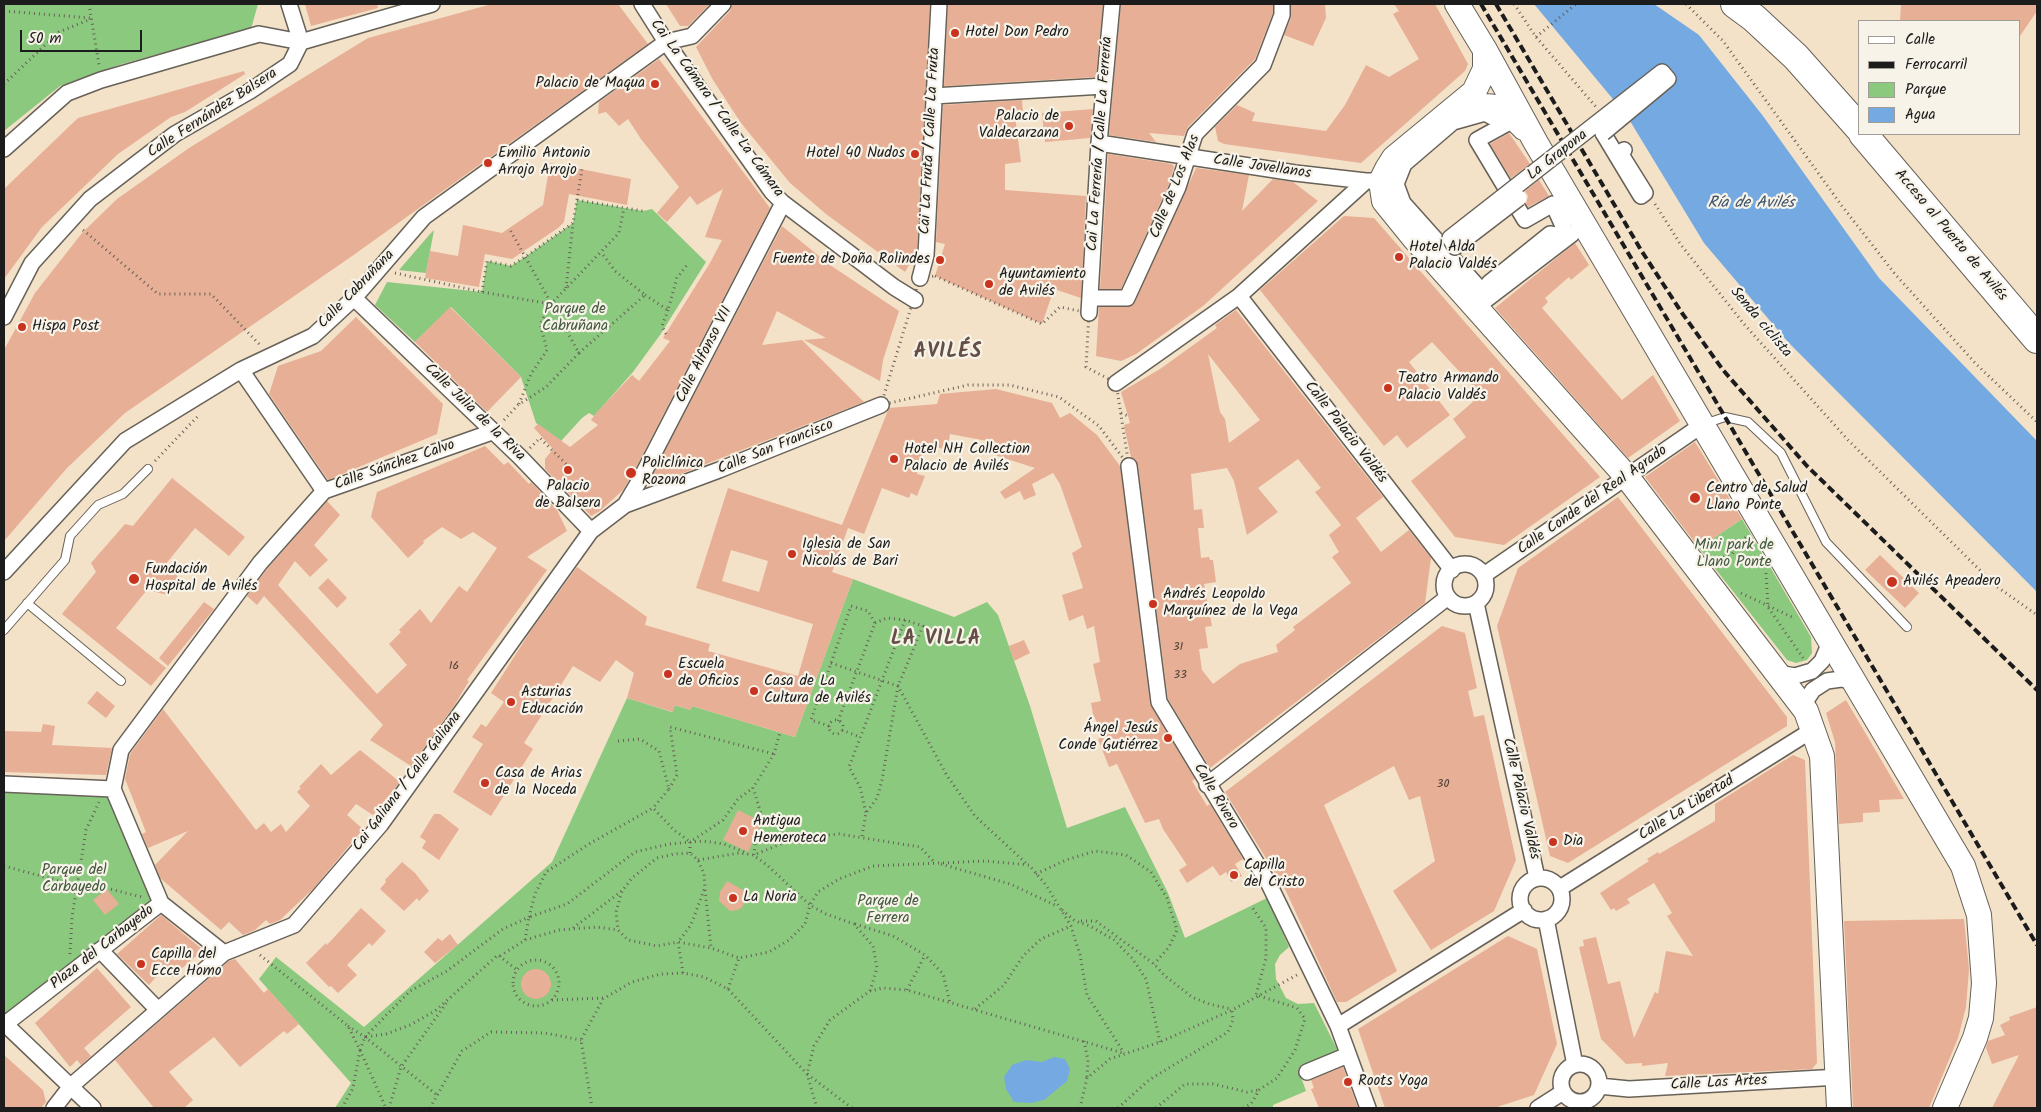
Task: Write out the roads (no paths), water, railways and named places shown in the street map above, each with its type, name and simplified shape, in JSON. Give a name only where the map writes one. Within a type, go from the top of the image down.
[{"type":"highway","points":[[1735,4],[1754,18],[1796,57],[1858,127]]},
{"type":"highway","name":"Acceso al Puerto de Avilés","points":[[1865,135],[2037,339]]},
{"type":"main road","points":[[1457,4],[1485,50],[1536,143],[1576,231],[1702,425],[1831,640],[1963,866],[1979,915],[1984,983],[1981,1018],[1975,1038],[1945,1108]]},
{"type":"main road","points":[[1485,50],[1485,69],[1474,92],[1394,158],[1374,181],[1382,192],[1388,208],[1482,303],[1627,477],[1778,673],[1810,720],[1822,756],[1839,1108]]},
{"type":"main road","points":[[1458,106],[1496,107],[1509,113],[1536,143]]},
{"type":"street","points":[[289,4],[301,42]]},
{"type":"street","points":[[4,149],[67,93],[101,80],[259,34],[301,42],[432,4]]},
{"type":"street","name":"Cai La Cámara / Calle La Cámara","points":[[642,4],[666,42],[772,192],[783,203],[894,287],[915,300]]},
{"type":"street","points":[[666,42],[692,36],[723,4]]},
{"type":"street","name":"Cai La Fruta / Calle La Fruta","points":[[920,278],[926,255],[939,4]]},
{"type":"street","name":"Cai La Ferrería / Calle La Ferrería","points":[[1089,313],[1099,143],[1112,4]]},
{"type":"street","name":"Calle de Los Alas","points":[[1091,298],[1127,298],[1178,187],[1186,157],[1195,134],[1263,64],[1282,15],[1282,4]]},
{"type":"street","name":"Calle Fernández Balsera","points":[[4,317],[32,263],[90,198],[175,134],[250,91],[290,64],[301,42]]},
{"type":"street","name":"Calle Cabruñana","points":[[4,572],[126,441],[241,370],[313,336],[354,298],[424,217],[666,42]]},
{"type":"street","name":"La Grapona","points":[[1517,196],[1455,247],[1450,238],[1662,72],[1668,79],[1603,133],[1640,196],[1645,193],[1620,152],[1624,150]]},
{"type":"street","points":[[933,96],[1104,86]]},
{"type":"street","points":[[1485,113],[1506,124],[1477,140],[1525,220],[1553,204],[1576,231],[1482,303],[1403,204],[1396,184],[1404,164],[1452,122],[1485,113]]},
{"type":"street","name":"Calle Jovellanos","points":[[1099,143],[1186,157],[1374,181]]},
{"type":"street","points":[[1116,384],[1239,296],[1374,181]]},
{"type":"street","name":"Calle Alfonso VII","points":[[625,505],[641,478],[783,203]]},
{"type":"street","name":"Calle Palacio Valdés","points":[[1239,296],[1452,570]]},
{"type":"street","name":"Calle Julia de la Riva","points":[[354,298],[520,457],[591,530]]},
{"type":"street","name":"Calle Sánchez Calvo","points":[[241,370],[324,491],[492,432]]},
{"type":"street","name":"Calle San Francisco","points":[[591,530],[625,505],[719,470],[881,405]]},
{"type":"street","name":"Calle Conde del Real Agrado","points":[[1484,575],[1702,425]]},
{"type":"street","name":"Calle Rivero","points":[[1129,466],[1159,702],[1207,785],[1269,884],[1308,969],[1338,1026],[1368,1108]]},
{"type":"street","points":[[4,784],[113,789],[122,750],[260,564],[324,491]]},
{"type":"street","name":"Cai Galiana / Calle Galiana","points":[[54,1108],[71,1086],[224,953],[294,925],[381,824],[591,530]]},
{"type":"street","points":[[1466,564],[1476,568],[1484,575],[1486,588],[1484,594],[1476,603],[1464,606],[1448,597],[1445,583],[1452,570],[1466,564]]},
{"type":"street","points":[[1207,785],[1448,597]]},
{"type":"street","name":"Calle Palacio Valdés","points":[[1476,603],[1537,878]]},
{"type":"street","points":[[1778,673],[1795,676],[1812,671],[1822,661],[1831,640]]},
{"type":"street","points":[[1810,720],[1807,699],[1813,690],[1827,681],[1841,679],[1855,681]]},
{"type":"street","name":"Calle La Libertad","points":[[1560,888],[1810,720]]},
{"type":"street","name":"Plaza del Carbayedo","points":[[4,1024],[161,902],[113,789]]},
{"type":"street","points":[[1537,878],[1548,879],[1560,888],[1562,901],[1560,907],[1552,916],[1546,919],[1534,918],[1524,910],[1521,894],[1527,884],[1537,878]]},
{"type":"street","points":[[161,902],[224,953]]},
{"type":"street","points":[[1338,1026],[1524,910]]},
{"type":"street","points":[[1546,919],[1575,1065]]},
{"type":"street","points":[[100,950],[158,1010]]},
{"type":"street","points":[[4,1024],[93,1108]]},
{"type":"street","points":[[1307,1072],[1348,1055]]},
{"type":"street","points":[[1581,1064],[1593,1069],[1599,1086],[1596,1092],[1586,1101],[1573,1101],[1563,1092],[1561,1078],[1569,1067],[1581,1064]]},
{"type":"street","name":"Calle Las Artes","points":[[1599,1086],[1629,1089],[1839,1077]]},
{"type":"street","points":[[1538,1108],[1563,1092]]},
{"type":"lane","points":[[1702,425],[1725,417],[1748,422],[1780,453],[1826,542],[1907,627]]},
{"type":"lane","points":[[4,630],[65,560],[70,536],[98,505],[124,494],[148,469]]},
{"type":"lane","points":[[27,603],[121,681]]},
{"type":"water","name":"Ría de Avilés","points":[[1534,4],[1654,4],[1699,35],[1763,116],[1879,278],[2037,441],[2037,592],[1788,342],[1704,243],[1627,116]]},
{"type":"water","points":[[1054,1057],[1065,1059],[1070,1069],[1067,1081],[1044,1100],[1031,1103],[1014,1102],[1006,1089],[1004,1077],[1012,1065],[1026,1060],[1042,1062]]},
{"type":"railway","points":[[1481,4],[2037,945]]},
{"type":"railway","points":[[1496,4],[1641,250],[1682,313],[1723,370],[1807,466],[2037,690]]},
{"type":"place","name":"Hotel Don Pedro","points":[[955,33]]},
{"type":"place","name":"Palacio de Maqua","points":[[655,84]]},
{"type":"place","name":"Palacio de Valdecarzana","points":[[1069,126]]},
{"type":"place","name":"Hotel 40 Nudos","points":[[915,154]]},
{"type":"place","name":"Emilio Antonio Arrojo Arrojo","points":[[488,163]]},
{"type":"place","name":"Hotel Alda Palacio Valdés","points":[[1399,257]]},
{"type":"place","name":"Fuente de Doña Rolindes","points":[[940,260]]},
{"type":"place","name":"Ayuntamiento de Avilés","points":[[989,284]]},
{"type":"place","name":"Hispa Post","points":[[22,327]]},
{"type":"place","name":"Teatro Armando Palacio Valdés","points":[[1388,388]]},
{"type":"place","name":"Hotel NH Collection Palacio de Avilés","points":[[894,459]]},
{"type":"place","name":"Palacio de Balsera","points":[[568,470]]},
{"type":"place","name":"Policlínica Rozona","points":[[631,473]]},
{"type":"place","name":"Centro de Salud Llano Ponte","points":[[1695,498]]},
{"type":"place","name":"Iglesia de San Nicolás de Bari","points":[[792,554]]},
{"type":"place","name":"Fundación Hospital de Avilés","points":[[134,579]]},
{"type":"place","name":"Avilés Apeadero","points":[[1892,582]]},
{"type":"place","name":"Andrés Leopoldo Marquínez de la Vega","points":[[1153,604]]},
{"type":"place","name":"Escuela de Oficios","points":[[668,674]]},
{"type":"place","name":"Casa de La Cultura de Avilés","points":[[754,691]]},
{"type":"place","name":"Asturias Educación","points":[[511,702]]},
{"type":"place","name":"Ángel Jesús Conde Gutiérrez","points":[[1168,738]]},
{"type":"place","name":"Casa de Arias de la Noceda","points":[[485,783]]},
{"type":"place","name":"Antigua Hemeroteca","points":[[743,831]]},
{"type":"place","name":"Dia","points":[[1553,842]]},
{"type":"place","name":"Capilla del Cristo","points":[[1234,875]]},
{"type":"place","name":"La Noria","points":[[733,898]]},
{"type":"place","name":"Capilla del Ecce Homo","points":[[141,964]]},
{"type":"place","name":"Roots Yoga","points":[[1348,1082]]},
{"type":"district","name":"AVILÉS","points":[[948,354]]},
{"type":"district","name":"LA VILLA","points":[[936,641]]},
{"type":"park label","name":"Parque de Cabruñana","points":[[575,318]]},
{"type":"park label","name":"Mini park de Llano Ponte","points":[[1734,554]]},
{"type":"park label","name":"Parque del Carbayedo","points":[[74,880]]},
{"type":"park label","name":"Parque de Ferrera","points":[[888,910]]}]
